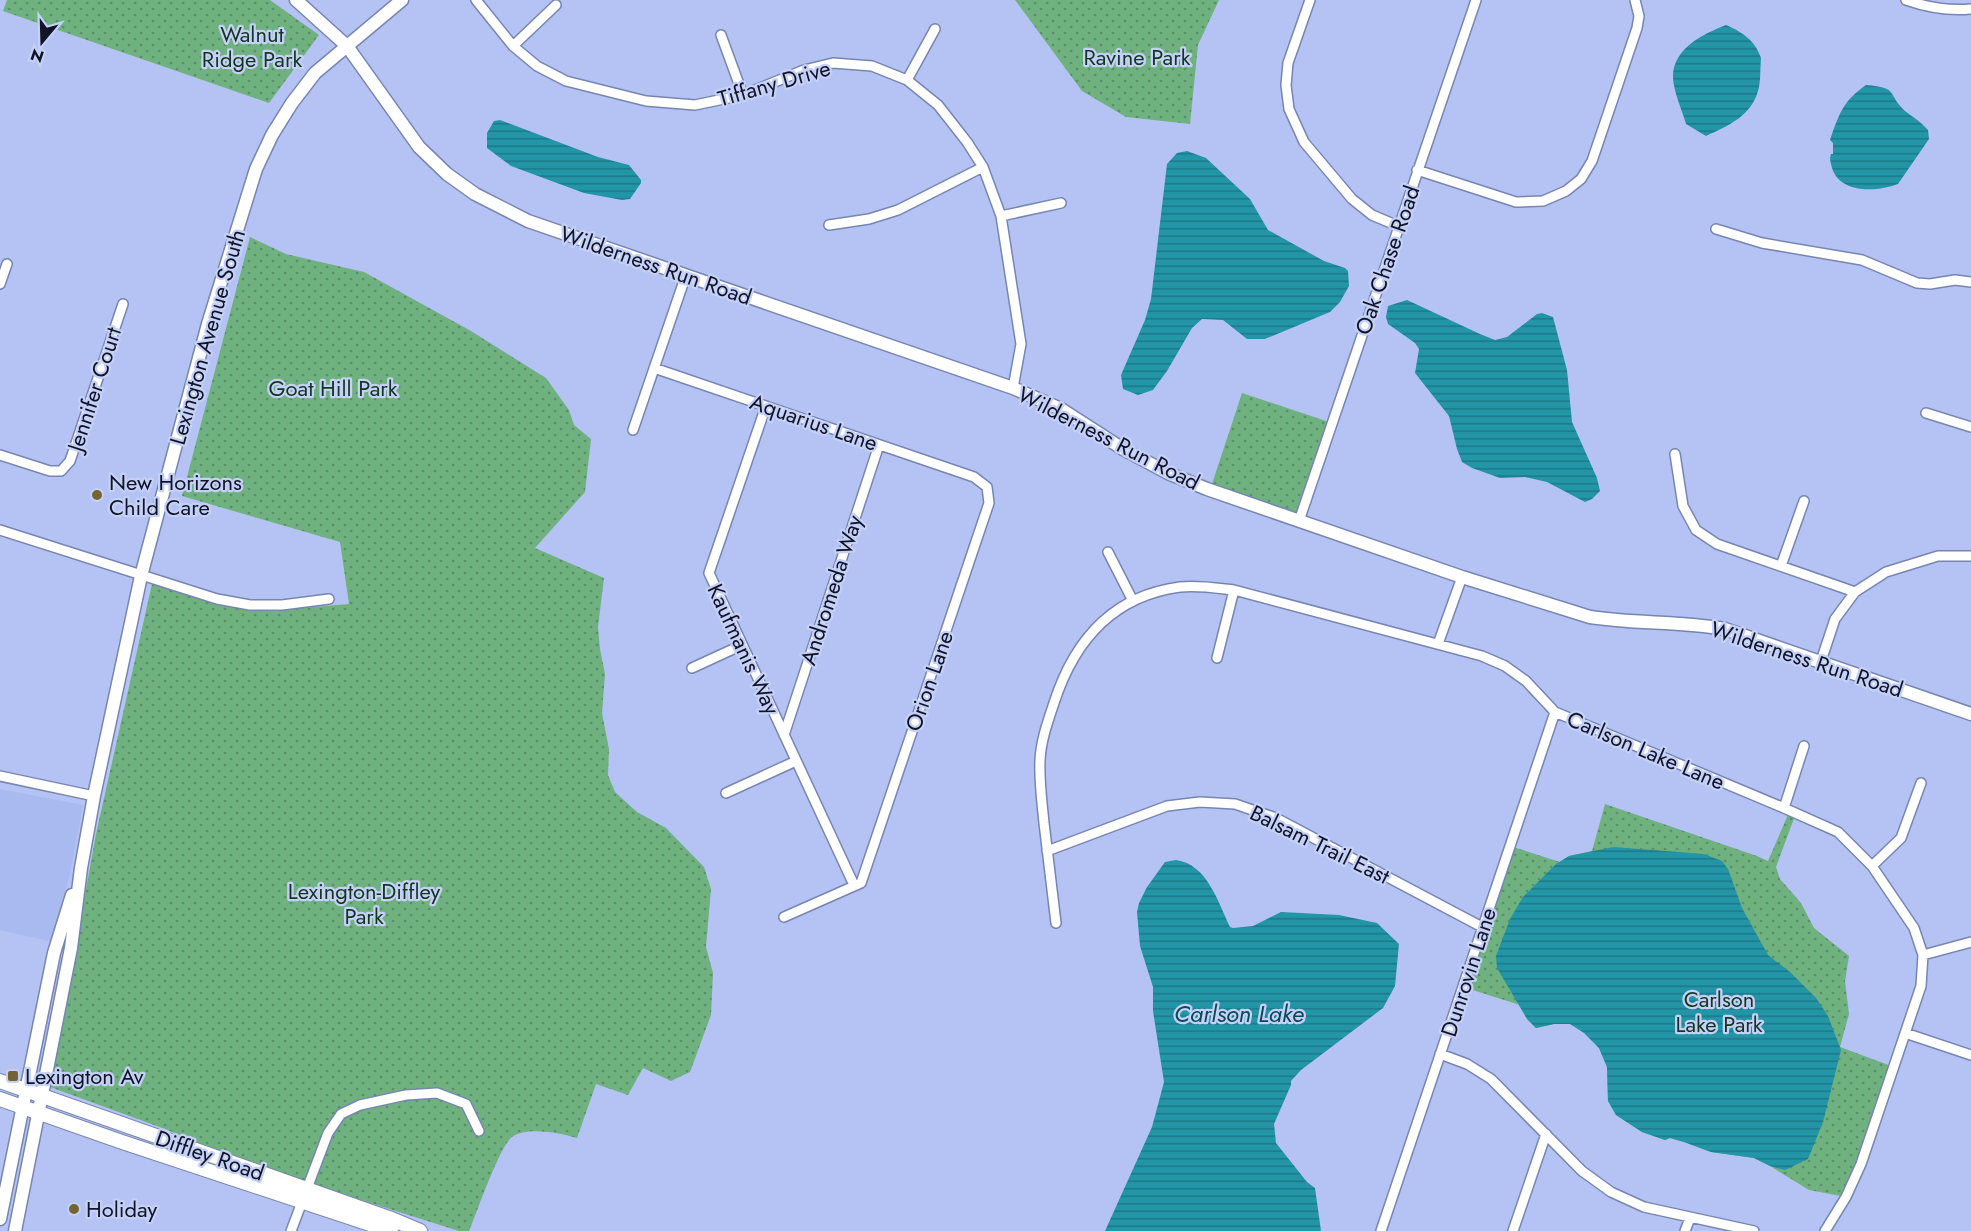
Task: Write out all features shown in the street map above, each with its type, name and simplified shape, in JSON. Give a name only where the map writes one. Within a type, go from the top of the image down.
[{"type":"main road","name":"Diffley Road","points":[[0,1081],[304,1195],[391,1231]]},
{"type":"main road","name":"Diffley Road","points":[[0,1099],[420,1231]]},
{"type":"street","name":"Wilderness Run Road","points":[[296,0],[347,46],[419,147],[447,174],[475,194],[528,220],[1013,388],[1060,409],[1123,449],[1168,473],[1207,489],[1462,577],[1590,617],[1608,620],[1685,623],[1725,629],[1971,714]]},
{"type":"street","name":"Lexington Avenue South","points":[[15,1231],[71,948],[81,868],[94,796],[141,576],[208,324],[256,170],[272,135],[292,103],[315,73],[402,0]]},
{"type":"street","name":"Tiffany Drive","points":[[476,0],[513,46],[537,66],[566,81],[646,101],[695,105],[743,95],[804,70],[833,63],[872,66],[907,80],[938,105],[967,142],[983,167],[1001,216],[1021,344],[1013,388]]},
{"type":"street","points":[[1310,0],[1288,63],[1286,85],[1289,109],[1304,142],[1352,199],[1372,215],[1398,226]]},
{"type":"street","name":"Oak Chase Road","points":[[1299,521],[1476,0]]},
{"type":"street","points":[[1417,170],[1516,202],[1543,201],[1566,191],[1581,179],[1592,160],[1637,28],[1639,16],[1635,0]]},
{"type":"street","points":[[1906,0],[1922,5],[1971,9]]},
{"type":"street","points":[[513,46],[556,5]]},
{"type":"street","points":[[907,80],[935,29]]},
{"type":"street","points":[[721,35],[743,95]]},
{"type":"street","points":[[829,225],[869,219],[898,210],[983,167]]},
{"type":"street","points":[[1001,216],[1061,203]]},
{"type":"street","points":[[1716,229],[1762,243],[1862,260],[1917,283],[1930,284],[1955,280],[1971,282]]},
{"type":"street","points":[[0,284],[7,264]]},
{"type":"street","points":[[633,430],[686,275]]},
{"type":"street","name":"Jennifer Court","points":[[0,455],[50,471],[61,471],[70,461],[123,304]]},
{"type":"street","name":"Aquarius Lane","points":[[654,368],[974,477]]},
{"type":"street","name":"Kaufmanis Way","points":[[766,406],[709,573],[854,885]]},
{"type":"street","points":[[1926,413],[1971,427]]},
{"type":"street","name":"Andromeda Way","points":[[784,735],[879,445]]},
{"type":"street","points":[[1675,454],[1683,506],[1696,530],[1717,544],[1855,592]]},
{"type":"street","name":"Orion Lane","points":[[854,885],[861,883],[989,503],[987,487],[974,477]]},
{"type":"street","points":[[1781,567],[1804,501]]},
{"type":"street","points":[[0,530],[217,599],[250,605],[282,605],[329,599]]},
{"type":"street","points":[[1108,552],[1133,601]]},
{"type":"street","points":[[1821,661],[1835,619],[1855,592],[1886,572],[1938,556],[1971,556]]},
{"type":"street","points":[[1438,644],[1462,577]]},
{"type":"street","name":"Carlson Lake Lane","points":[[1056,923],[1040,784],[1040,758],[1045,730],[1071,659],[1087,636],[1106,618],[1133,601],[1156,592],[1181,587],[1234,590],[1482,656],[1505,666],[1526,681],[1555,712],[1838,832],[1872,866],[1914,928],[1923,955],[1921,986],[1862,1164],[1846,1197],[1825,1231]]},
{"type":"street","points":[[1216,658],[1234,590]]},
{"type":"street","points":[[692,668],[742,645]]},
{"type":"street","name":"Dunrovin Lane","points":[[1381,1231],[1555,712]]},
{"type":"street","points":[[1784,808],[1804,746]]},
{"type":"street","points":[[726,793],[796,761]]},
{"type":"street","points":[[0,776],[94,796]]},
{"type":"street","points":[[1872,866],[1901,838],[1921,783]]},
{"type":"street","name":"Balsam Trail East","points":[[1047,851],[1167,806],[1200,801],[1235,804],[1276,818],[1482,927]]},
{"type":"street","name":"Lexington Avenue South","points":[[0,1219],[54,953],[81,868]]},
{"type":"street","points":[[784,917],[854,885]]},
{"type":"street","points":[[1923,955],[1971,942]]},
{"type":"street","points":[[1905,1033],[1971,1055]]},
{"type":"street","points":[[1440,1054],[1467,1064],[1491,1079],[1582,1171],[1611,1192],[1644,1207],[1752,1231]]},
{"type":"street","points":[[291,1231],[328,1133],[341,1114],[360,1105],[406,1095],[437,1093],[466,1104],[479,1131]]},
{"type":"street","points":[[1513,1231],[1546,1134]]},
{"type":"street","points":[[1685,1231],[1690,1218]]},
{"type":"shaded area","points":[[0,789],[83,805],[71,869],[52,942],[0,930]]},
{"type":"green space","name":"Walnut Ridge Park","points":[[7,0],[270,0],[319,35],[269,103],[3,11]]},
{"type":"green space","name":"Ravine Park","points":[[1015,0],[1219,0],[1198,45],[1190,124],[1126,117],[1082,91]]},
{"type":"green space","name":"Lexington-Diffley Park","points":[[250,237],[286,254],[364,272],[471,331],[546,378],[569,410],[574,425],[591,439],[585,492],[535,548],[604,578],[598,627],[605,674],[602,713],[609,749],[608,775],[615,792],[637,812],[666,828],[704,867],[711,889],[706,947],[713,973],[711,1015],[690,1072],[671,1081],[643,1068],[628,1095],[596,1084],[577,1138],[535,1131],[512,1137],[495,1166],[469,1231],[459,1231],[295,1179],[50,1087],[96,834],[152,584],[231,607],[277,610],[349,604],[340,542],[182,496]]},
{"type":"green space","points":[[1242,393],[1332,423],[1299,521],[1210,490]]},
{"type":"green space","name":"Carlson Lake Park","points":[[1605,804],[1768,861],[1790,810],[1796,813],[1776,867],[1780,879],[1801,903],[1814,928],[1849,956],[1845,981],[1849,1014],[1840,1047],[1894,1067],[1846,1197],[1809,1190],[1754,1158],[1711,1152],[1684,1142],[1670,1138],[1665,1140],[1642,1132],[1616,1115],[1608,1101],[1607,1067],[1599,1048],[1584,1032],[1570,1024],[1554,1024],[1536,1028],[1527,1019],[1520,1005],[1463,987],[1510,846],[1560,862],[1569,856],[1592,851]]},
{"type":"water","points":[[1726,25],[1747,37],[1755,46],[1761,58],[1759,87],[1755,100],[1744,114],[1706,136],[1686,124],[1675,90],[1674,68],[1683,51],[1690,44]]},
{"type":"water","points":[[1866,85],[1877,86],[1891,92],[1899,105],[1928,130],[1929,139],[1898,184],[1880,189],[1860,189],[1843,183],[1836,176],[1830,161],[1831,154],[1833,154],[1833,143],[1830,140],[1839,115],[1852,97]]},
{"type":"water","points":[[500,120],[598,157],[629,165],[641,183],[630,199],[622,200],[584,193],[511,166],[487,148],[487,133],[494,121]]},
{"type":"water","points":[[1187,151],[1206,158],[1250,199],[1268,230],[1324,261],[1345,268],[1348,271],[1349,286],[1340,302],[1330,312],[1265,339],[1247,339],[1223,320],[1202,319],[1192,328],[1153,390],[1138,395],[1123,389],[1121,375],[1145,320],[1151,299],[1167,164],[1177,153]]},
{"type":"water","points":[[1407,300],[1495,340],[1507,337],[1537,314],[1542,313],[1553,317],[1567,370],[1572,422],[1597,478],[1600,491],[1592,499],[1585,502],[1547,482],[1525,477],[1500,478],[1462,462],[1449,416],[1415,373],[1419,349],[1415,343],[1388,324],[1386,317],[1388,306]]},
{"type":"water","name":"Carlson Lake Park","points":[[1613,847],[1704,854],[1722,861],[1728,869],[1742,908],[1768,955],[1790,972],[1816,998],[1828,1016],[1841,1050],[1823,1122],[1808,1159],[1785,1170],[1754,1158],[1711,1152],[1684,1142],[1670,1138],[1665,1140],[1642,1132],[1616,1115],[1608,1101],[1607,1067],[1599,1048],[1584,1033],[1570,1024],[1554,1024],[1536,1028],[1527,1019],[1497,968],[1496,956],[1510,919],[1523,897],[1556,864],[1569,856]]},
{"type":"water","name":"Carlson Lake","points":[[1176,860],[1187,863],[1204,876],[1230,927],[1253,926],[1281,912],[1339,915],[1377,923],[1399,944],[1395,986],[1383,1008],[1301,1070],[1291,1081],[1274,1124],[1276,1143],[1307,1182],[1315,1188],[1321,1231],[1105,1231],[1152,1127],[1164,1082],[1153,1011],[1153,987],[1140,946],[1137,912],[1147,887],[1165,862]]},
{"type":"place","name":"New Horizons Child Care","points":[[97,495]]},
{"type":"place","name":"Lexington Av","points":[[13,1076]]},
{"type":"place","name":"Holiday","points":[[74,1209]]},
{"type":"park label","name":"Goat Hill Park","points":[[333,388]]}]
